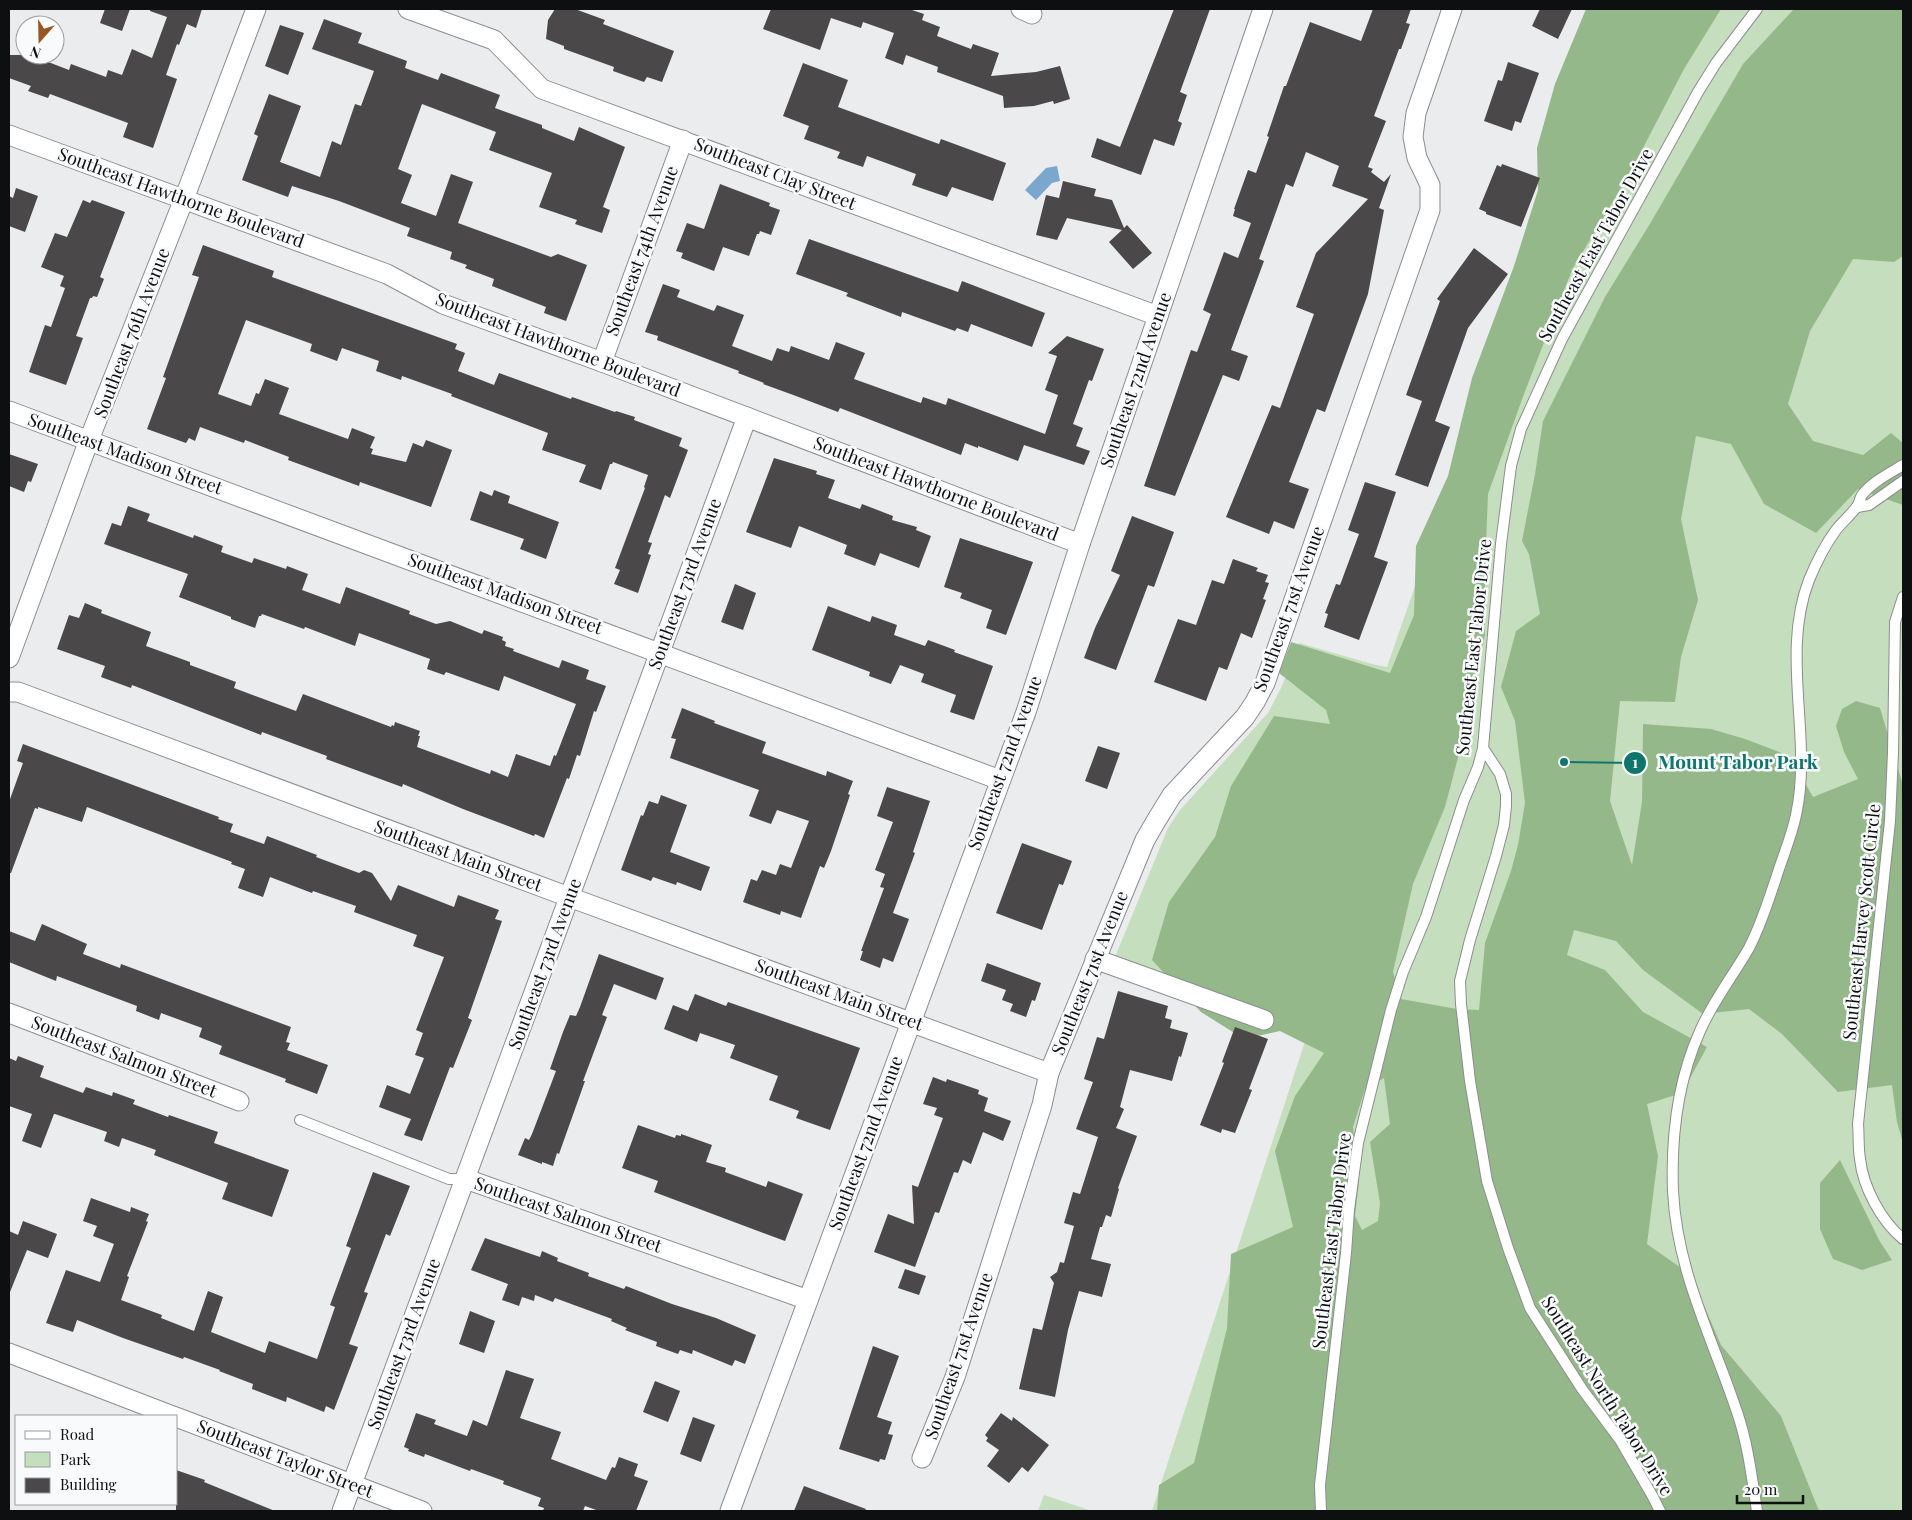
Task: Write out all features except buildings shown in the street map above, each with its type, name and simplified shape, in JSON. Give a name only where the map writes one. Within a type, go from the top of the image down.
[{"type":"street","name":"Southeast 76th Avenue","points":[[9,658],[89,440],[184,199],[256,9]]},
{"type":"street","name":"Southeast Clay Street","points":[[408,9],[494,40],[542,89],[1158,316]]},
{"type":"street","name":"Southeast 72nd Avenue","points":[[730,1511],[1026,712],[1080,544],[1263,9]]},
{"type":"street","name":"Southeast 71st Avenue","points":[[922,1458],[956,1377],[1042,1105],[1049,1073],[1145,840],[1172,795],[1245,717],[1265,683],[1430,210],[1430,185],[1417,158],[1413,137],[1416,114],[1452,9]]},
{"type":"street","name":"Southeast Hawthorne Boulevard","points":[[9,135],[387,274],[443,304],[602,362],[1080,544]]},
{"type":"street","name":"Southeast 74th Avenue","points":[[602,362],[683,140]]},
{"type":"street","name":"Southeast Madison Street","points":[[9,412],[660,652],[1000,780]]},
{"type":"street","name":"Southeast 73rd Avenue","points":[[342,1511],[747,417]]},
{"type":"street","name":"Southeast Main Street","points":[[9,692],[18,692],[1049,1073]]},
{"type":"street","points":[[1095,959],[1264,1020]]},
{"type":"street","name":"Southeast Salmon Street","points":[[9,1013],[239,1101]]},
{"type":"street","name":"Southeast Salmon Street","points":[[466,1179],[808,1300]]},
{"type":"street","name":"Southeast Taylor Street","points":[[9,1353],[170,1415]]},
{"type":"street","name":"Southeast Taylor Street","points":[[178,1418],[422,1511]]},
{"type":"lane","name":"Southeast East Tabor Drive","points":[[1321,1511],[1320,1485],[1358,1143],[1391,1010],[1403,972],[1426,917],[1483,748],[1501,544],[1511,466],[1521,429],[1562,339],[1698,92],[1716,63],[1757,9]]},
{"type":"lane","points":[[1757,1511],[1746,1442],[1738,1414],[1694,1299],[1683,1257],[1673,1192],[1676,1118],[1685,1074],[1699,1032],[1714,1002],[1750,946],[1761,922],[1793,829],[1800,786],[1797,663],[1802,603],[1808,581],[1825,547],[1845,519],[1857,507],[1862,495],[1903,465]]},
{"type":"lane","points":[[1857,507],[1869,505],[1903,481]]},
{"type":"lane","name":"Southeast Harvey Scott Circle","points":[[1903,597],[1897,611],[1894,632],[1893,753],[1890,821],[1858,1124],[1863,1175],[1879,1210],[1903,1239]]},
{"type":"lane","name":"Southeast North Tabor Drive","points":[[1483,748],[1500,774],[1506,794],[1506,806],[1504,825],[1496,856],[1470,940],[1460,981],[1470,1081],[1487,1182],[1530,1308],[1582,1389],[1620,1440],[1654,1497],[1660,1511]]},
{"type":"lane","name":"Southeast Salmon Street","points":[[300,1120],[449,1179],[466,1179]]},
{"type":"green space","points":[[1586,9],[1721,9],[1684,69],[1629,175],[1572,270],[1488,494],[1485,635],[1464,735],[1445,807],[1413,884],[1393,972],[1401,999],[1457,1009],[1479,1010],[1485,943],[1511,871],[1518,845],[1525,803],[1515,721],[1501,687],[1516,631],[1540,614],[1529,554],[1522,541],[1543,421],[1605,297],[1743,64],[1794,9],[1903,9],[1903,256],[1894,262],[1853,259],[1810,331],[1788,404],[1813,441],[1863,455],[1891,433],[1903,443],[1903,505],[1858,489],[1816,533],[1764,504],[1731,444],[1696,436],[1681,519],[1698,600],[1681,657],[1675,702],[1620,701],[1610,801],[1632,865],[1642,802],[1643,724],[1711,729],[1745,739],[1790,756],[1813,797],[1858,779],[1844,752],[1836,726],[1842,709],[1856,701],[1880,708],[1903,785],[1903,1143],[1897,1122],[1892,1085],[1838,1092],[1782,1034],[1749,1009],[1703,1014],[1643,970],[1616,941],[1574,930],[1567,955],[1605,970],[1643,1012],[1707,1047],[1682,1093],[1647,1104],[1658,1156],[1647,1244],[1691,1275],[1721,1345],[1781,1416],[1819,1511],[1157,1511],[1159,1485],[1194,1463],[1227,1328],[1231,1254],[1293,1227],[1275,1151],[1295,1096],[1324,1053],[1280,1031],[1244,1039],[1201,1012],[1152,960],[1169,902],[1215,837],[1231,786],[1274,716],[1330,724],[1326,710],[1279,673],[1291,642],[1390,673],[1414,615],[1416,546],[1448,476],[1472,378],[1514,266],[1538,190],[1537,148],[1555,84]],"holes":[[[1384,1078],[1390,1124],[1370,1142],[1380,1203],[1378,1221],[1362,1230],[1355,1216],[1359,1182],[1353,1127],[1365,1089]]]},
{"type":"green space","points":[[1613,9],[1903,9],[1903,1511],[1152,1511],[1311,1023],[1115,957],[1168,828],[1180,810],[1268,713],[1281,688],[1299,643],[1387,667]]},
{"type":"green space","points":[[1840,1160],[1879,1240],[1892,1260],[1862,1270],[1833,1259],[1820,1229],[1820,1183]]},
{"type":"green space","points":[[1044,1495],[1092,1511],[1038,1511]]},
{"type":"water","points":[[1057,166],[1060,181],[1052,183],[1036,200],[1025,190],[1046,168]]},
{"type":"place","name":"Mount Tabor Park","points":[[1564,762]]}]
